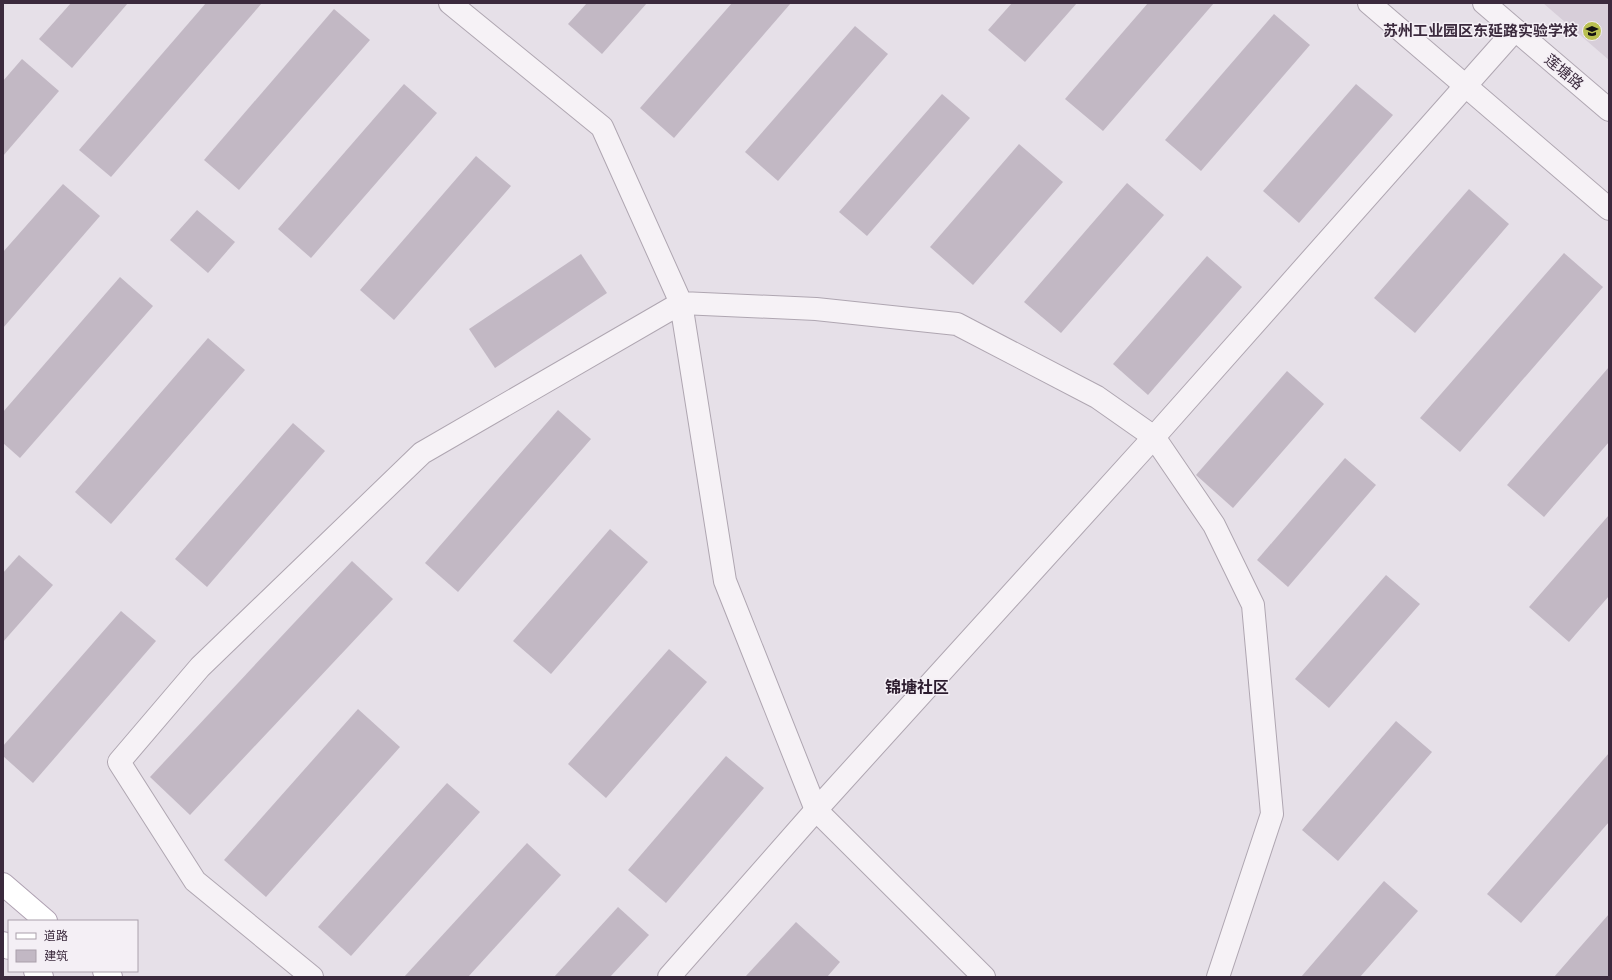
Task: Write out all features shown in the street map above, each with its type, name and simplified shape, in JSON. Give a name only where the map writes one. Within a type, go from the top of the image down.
[{"type":"main road","points":[[3,884],[45,920]]},
{"type":"street","points":[[450,3],[602,128],[681,303],[725,581],[816,810],[984,977]]},
{"type":"street","points":[[1369,3],[1609,209]]},
{"type":"street","name":"莲塘路","points":[[1484,3],[1609,110]]},
{"type":"street","points":[[669,977],[816,810],[1154,437],[1515,30]]},
{"type":"street","points":[[312,977],[195,881],[119,762],[200,667],[422,453],[681,303],[816,309],[957,324],[1097,397],[1154,437],[1214,525],[1253,605],[1272,814],[1218,977]]},
{"type":"shaded area","name":"苏州工业园区东延路实验学校","points":[[1543,3],[1609,3],[1609,60]]},
{"type":"building","points":[[71,3],[128,3],[72,68],[39,39]]},
{"type":"building","points":[[206,3],[262,3],[111,177],[79,150]]},
{"type":"building","points":[[587,3],[647,3],[602,54],[568,24]]},
{"type":"building","points":[[732,3],[791,3],[674,138],[640,108]]},
{"type":"building","points":[[1012,3],[1077,3],[1025,62],[988,30]]},
{"type":"building","points":[[1148,3],[1214,3],[1103,131],[1065,99]]},
{"type":"building","points":[[334,9],[370,40],[239,190],[204,160]]},
{"type":"building","points":[[1274,14],[1310,45],[1201,171],[1165,140]]},
{"type":"building","points":[[855,26],[888,54],[778,181],[745,152]]},
{"type":"building","points":[[22,59],[59,91],[3,156],[3,81]]},
{"type":"building","points":[[404,84],[437,113],[311,258],[278,229]]},
{"type":"building","points":[[1356,84],[1393,115],[1299,223],[1263,191]]},
{"type":"building","points":[[942,94],[970,118],[867,236],[839,212]]},
{"type":"building","points":[[1019,144],[1063,182],[973,285],[930,247]]},
{"type":"building","points":[[476,156],[511,186],[394,320],[360,290]]},
{"type":"building","points":[[1127,183],[1164,215],[1061,333],[1024,302]]},
{"type":"building","points":[[63,184],[100,216],[3,328],[3,252]]},
{"type":"building","points":[[1469,189],[1509,224],[1415,333],[1374,298]]},
{"type":"building","points":[[197,210],[235,242],[208,273],[170,240]]},
{"type":"building","points":[[1564,253],[1603,287],[1460,452],[1420,418]]},
{"type":"building","points":[[581,254],[607,293],[495,368],[469,329]]},
{"type":"building","points":[[1207,256],[1242,287],[1148,395],[1113,364]]},
{"type":"building","points":[[120,277],[153,306],[20,458],[3,443],[3,412]]},
{"type":"building","points":[[208,338],[245,370],[111,524],[75,492]]},
{"type":"building","points":[[1609,367],[1609,442],[1544,517],[1507,485]]},
{"type":"building","points":[[1287,371],[1324,404],[1233,508],[1196,475]]},
{"type":"building","points":[[558,410],[591,439],[458,592],[425,563]]},
{"type":"building","points":[[293,423],[325,451],[207,587],[175,559]]},
{"type":"building","points":[[1345,458],[1376,485],[1288,587],[1257,560]]},
{"type":"building","points":[[1609,515],[1609,596],[1569,642],[1529,607]]},
{"type":"building","points":[[610,529],[648,562],[551,674],[513,641]]},
{"type":"building","points":[[19,555],[53,585],[3,642],[3,573]]},
{"type":"building","points":[[352,561],[393,599],[190,815],[150,777]]},
{"type":"building","points":[[1386,575],[1420,604],[1329,708],[1295,679]]},
{"type":"building","points":[[121,611],[156,641],[33,783],[3,756],[3,746]]},
{"type":"building","points":[[669,649],[707,682],[606,798],[568,764]]},
{"type":"building","points":[[358,709],[400,747],[266,897],[224,860]]},
{"type":"building","points":[[1396,721],[1432,752],[1338,861],[1302,830]]},
{"type":"building","points":[[1609,753],[1609,822],[1521,923],[1487,894]]},
{"type":"building","points":[[726,756],[764,788],[666,903],[628,870]]},
{"type":"building","points":[[447,783],[480,812],[351,956],[318,927]]},
{"type":"building","points":[[527,843],[561,875],[468,977],[404,977]]},
{"type":"building","points":[[1384,881],[1418,911],[1360,977],[1301,977]]},
{"type":"building","points":[[618,907],[649,935],[610,977],[554,977]]},
{"type":"building","points":[[1609,914],[1609,977],[1554,977]]},
{"type":"building","points":[[796,922],[840,962],[827,977],[745,977]]},
{"type":"place","name":"苏州工业园区东延路实验学校","points":[[1592,31]]},
{"type":"district","name":"锦塘社区","points":[[917,687]]}]
